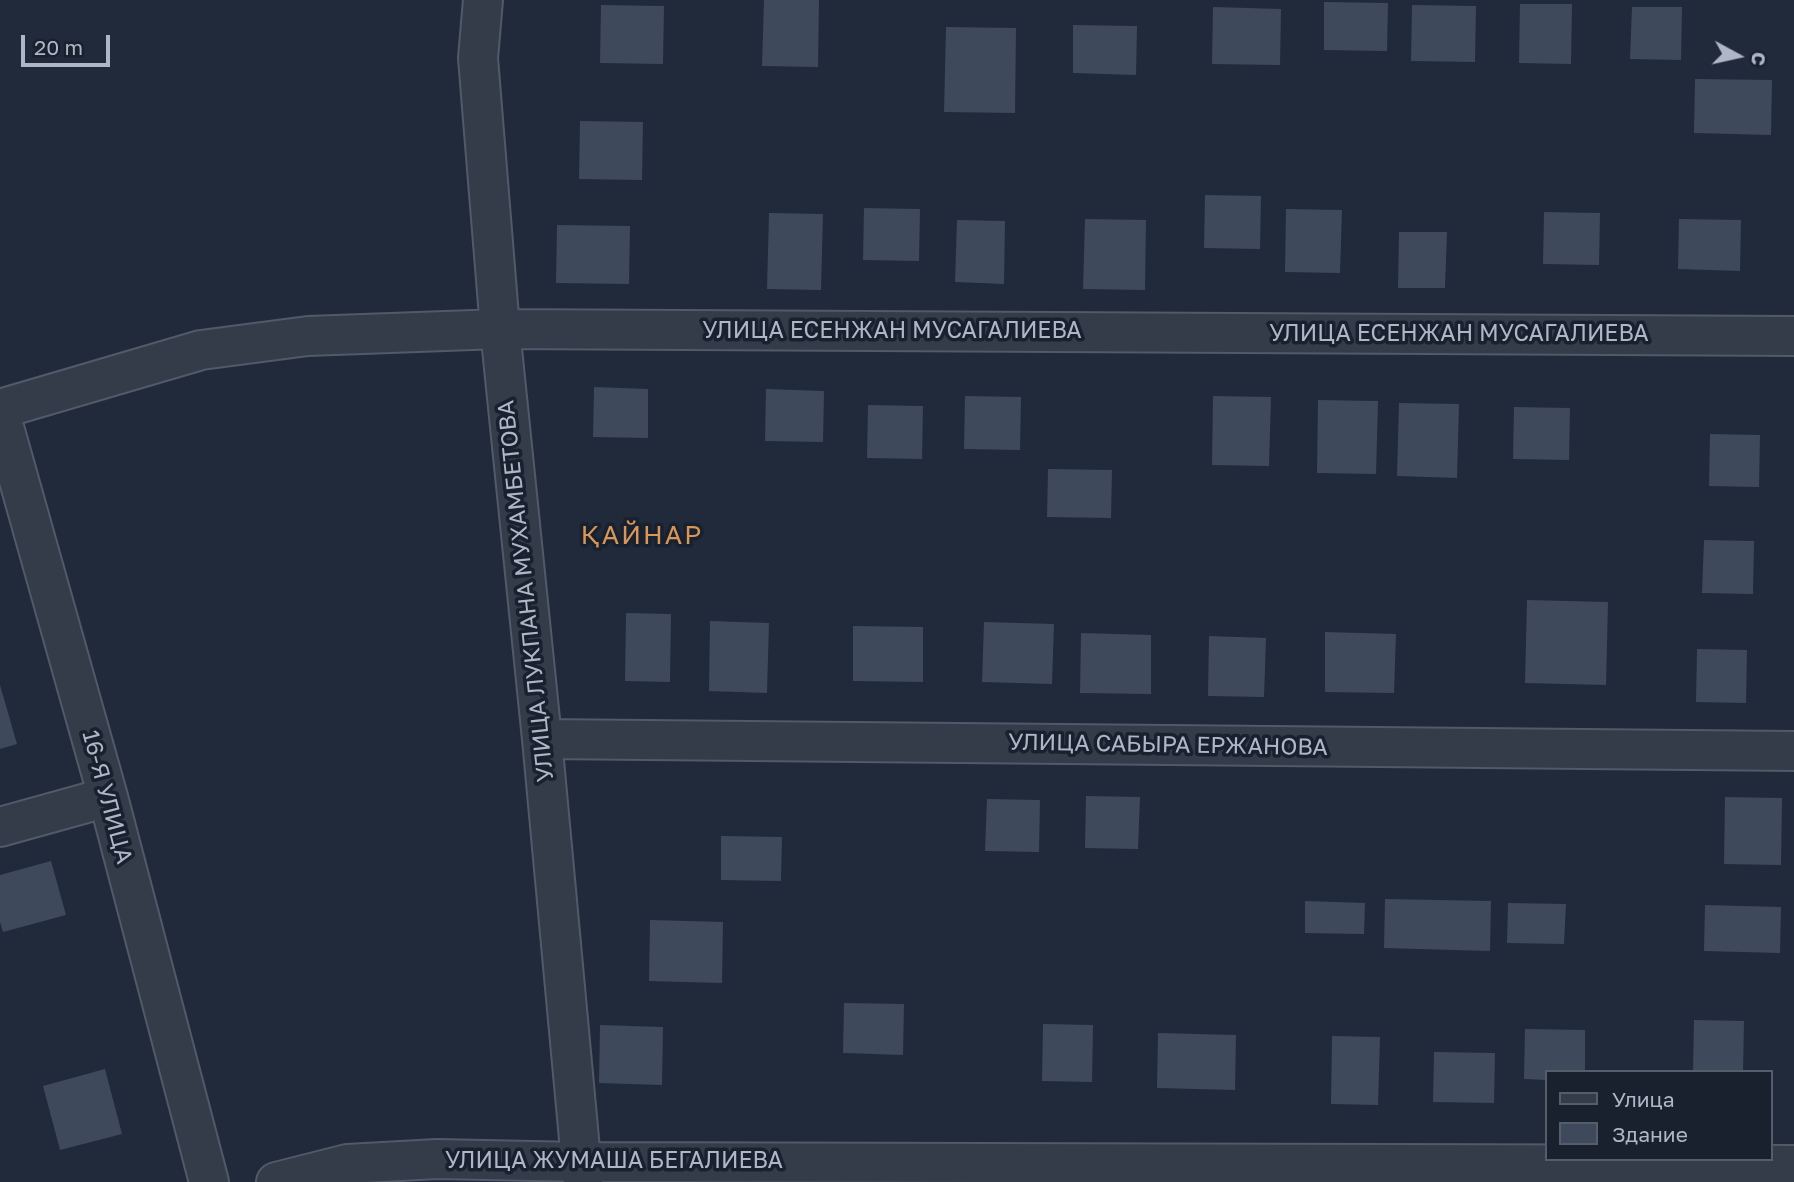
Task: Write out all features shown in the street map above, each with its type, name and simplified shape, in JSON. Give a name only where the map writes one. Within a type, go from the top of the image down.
[{"type":"street","name":"УЛИЦА ЛУКПАНА МУХАМБЕТОВА","points":[[484,0],[478,58],[500,329],[582,1172]]},
{"type":"street","name":"УЛИЦА ЕСЕНЖАН МУСАГАЛИЕВА","points":[[0,411],[201,350],[308,336],[500,329],[1794,336]]},
{"type":"street","name":"16-Я УЛИЦА","points":[[0,411],[108,797],[209,1182]]},
{"type":"street","name":"УЛИЦА САБЫРА ЕРЖАНОВА","points":[[542,740],[1794,751]]},
{"type":"street","points":[[0,827],[108,797]]},
{"type":"street","name":"УЛИЦА ЖУМАША БЕГАЛИЕВА","points":[[276,1182],[347,1164],[437,1159],[582,1172],[1794,1166]]},
{"type":"building","points":[[764,0],[819,0],[818,67],[762,66]]},
{"type":"building","points":[[1324,2],[1388,3],[1387,51],[1324,50]]},
{"type":"building","points":[[1520,4],[1572,4],[1571,64],[1519,63]]},
{"type":"building","points":[[601,5],[664,6],[663,64],[600,63]]},
{"type":"building","points":[[1412,5],[1476,6],[1475,62],[1411,61]]},
{"type":"building","points":[[1213,7],[1281,9],[1280,65],[1212,64]]},
{"type":"building","points":[[1632,7],[1682,7],[1681,60],[1630,59]]},
{"type":"building","points":[[1073,25],[1137,26],[1136,75],[1073,73]]},
{"type":"building","points":[[946,27],[1016,28],[1015,113],[944,112]]},
{"type":"building","points":[[1695,79],[1772,80],[1771,135],[1694,133]]},
{"type":"building","points":[[580,121],[643,122],[642,180],[579,179]]},
{"type":"building","points":[[1205,195],[1261,196],[1260,249],[1204,248]]},
{"type":"building","points":[[864,208],[920,209],[919,261],[863,260]]},
{"type":"building","points":[[1286,209],[1342,210],[1340,273],[1285,272]]},
{"type":"building","points":[[1544,212],[1600,213],[1599,265],[1543,264]]},
{"type":"building","points":[[769,213],[823,214],[821,290],[767,289]]},
{"type":"building","points":[[1085,219],[1146,220],[1145,290],[1083,289]]},
{"type":"building","points":[[1679,219],[1741,220],[1740,271],[1678,269]]},
{"type":"building","points":[[957,220],[1005,221],[1004,284],[955,282]]},
{"type":"building","points":[[557,225],[630,226],[629,284],[556,283]]},
{"type":"building","points":[[1399,232],[1447,232],[1445,288],[1398,288]]},
{"type":"building","points":[[594,387],[648,389],[648,438],[593,437]]},
{"type":"building","points":[[766,389],[824,391],[823,442],[765,441]]},
{"type":"building","points":[[965,396],[1021,397],[1020,450],[964,449]]},
{"type":"building","points":[[1213,396],[1271,397],[1269,466],[1212,465]]},
{"type":"building","points":[[1318,400],[1378,401],[1376,474],[1317,473]]},
{"type":"building","points":[[1399,403],[1459,404],[1457,478],[1397,476]]},
{"type":"building","points":[[868,405],[923,406],[922,459],[867,458]]},
{"type":"building","points":[[1514,407],[1570,408],[1569,460],[1513,459]]},
{"type":"building","points":[[1710,434],[1760,435],[1759,487],[1709,486]]},
{"type":"building","points":[[1048,469],[1112,470],[1111,518],[1047,517]]},
{"type":"building","points":[[1704,540],[1754,541],[1753,594],[1702,593]]},
{"type":"building","points":[[1527,600],[1608,602],[1606,685],[1525,683]]},
{"type":"building","points":[[626,613],[671,614],[670,682],[625,681]]},
{"type":"building","points":[[710,621],[769,623],[767,693],[709,691]]},
{"type":"building","points":[[984,622],[1054,624],[1052,684],[982,682]]},
{"type":"building","points":[[853,626],[923,627],[923,682],[853,681]]},
{"type":"building","points":[[1325,632],[1396,634],[1394,693],[1325,692]]},
{"type":"building","points":[[1081,633],[1151,635],[1151,694],[1080,693]]},
{"type":"building","points":[[1209,636],[1266,638],[1264,697],[1208,696]]},
{"type":"building","points":[[1697,649],[1747,650],[1746,703],[1696,702]]},
{"type":"building","points":[[0,685],[17,744],[0,749]]},
{"type":"building","points":[[1086,796],[1140,797],[1138,849],[1085,848]]},
{"type":"building","points":[[1725,797],[1782,798],[1781,865],[1724,864]]},
{"type":"building","points":[[987,799],[1040,800],[1039,852],[985,851]]},
{"type":"building","points":[[721,836],[782,837],[781,881],[721,880]]},
{"type":"building","points":[[51,861],[66,915],[3,932],[0,922],[0,875]]},
{"type":"building","points":[[1385,899],[1491,901],[1490,951],[1384,948]]},
{"type":"building","points":[[1305,901],[1365,903],[1364,934],[1305,933]]},
{"type":"building","points":[[1508,903],[1566,904],[1564,944],[1507,943]]},
{"type":"building","points":[[1705,905],[1781,907],[1780,953],[1704,951]]},
{"type":"building","points":[[650,920],[723,922],[722,983],[649,981]]},
{"type":"building","points":[[844,1003],[904,1004],[903,1055],[843,1053]]},
{"type":"building","points":[[1694,1020],[1744,1021],[1743,1070],[1693,1070]]},
{"type":"building","points":[[1043,1024],[1093,1025],[1092,1082],[1042,1081]]},
{"type":"building","points":[[600,1025],[663,1027],[662,1085],[599,1083]]},
{"type":"building","points":[[1525,1029],[1585,1030],[1585,1070],[1546,1070],[1546,1080],[1524,1079]]},
{"type":"building","points":[[1158,1033],[1236,1035],[1235,1090],[1157,1088]]},
{"type":"building","points":[[1332,1036],[1380,1037],[1378,1105],[1331,1104]]},
{"type":"building","points":[[1434,1052],[1495,1053],[1494,1103],[1433,1102]]},
{"type":"building","points":[[105,1069],[122,1134],[60,1150],[43,1086]]},
{"type":"district","name":"ҚАЙНАР","points":[[642,536]]}]
